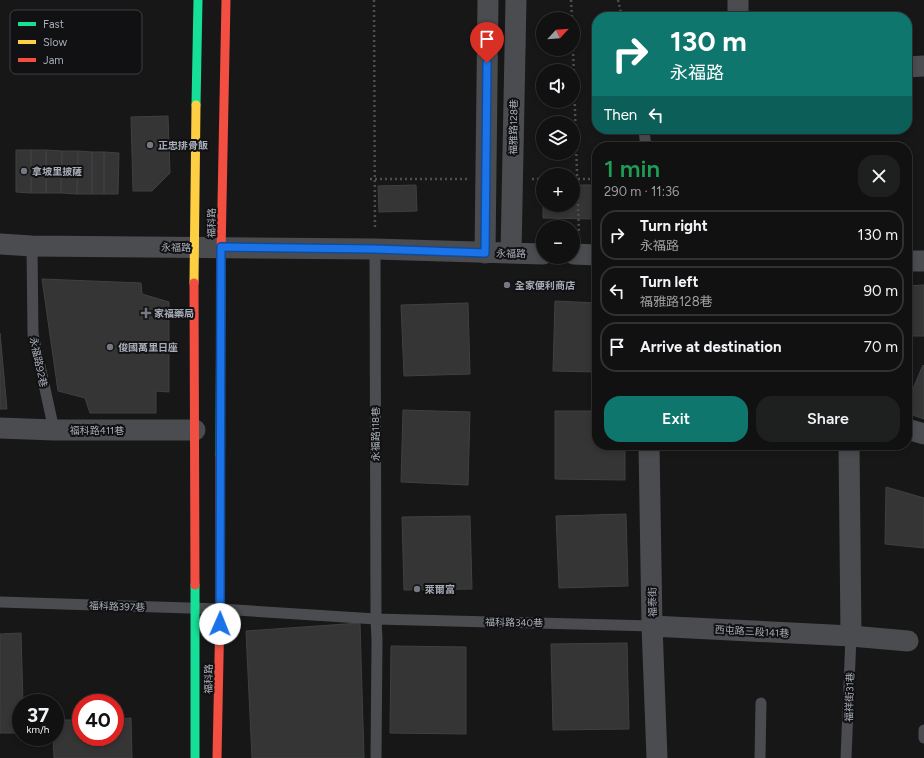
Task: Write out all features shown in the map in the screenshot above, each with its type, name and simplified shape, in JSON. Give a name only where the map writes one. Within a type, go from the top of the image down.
[{"type":"street","name":"福科路","points":[[195,758],[194,247],[198,0]]},
{"type":"street","name":"福科路","points":[[217,758],[220,609],[221,247],[226,0]]},
{"type":"street","points":[[485,253],[488,0]]},
{"type":"street","name":"福雅路128巷","points":[[511,253],[516,0]]},
{"type":"street","points":[[738,0],[738,12]]},
{"type":"street","points":[[912,67],[924,66]]},
{"type":"street","name":"永福路","points":[[0,244],[32,246],[375,249],[536,254]]},
{"type":"street","points":[[912,261],[924,261]]},
{"type":"street","name":"福科路411巷","points":[[0,428],[54,430],[195,430]]},
{"type":"street","points":[[912,430],[924,434]]},
{"type":"street","name":"福泰街","points":[[649,450],[652,626],[657,758]]},
{"type":"street","points":[[849,450],[851,636]]},
{"type":"street","name":"西屯路三段141巷","points":[[652,626],[851,636],[908,641]]},
{"type":"lane","name":"永福路92巷","points":[[32,246],[33,334],[54,430]]},
{"type":"lane","name":"永福路118巷","points":[[375,249],[376,619]]},
{"type":"lane","name":"福科路397巷","points":[[0,602],[220,609]]},
{"type":"lane","name":"福科路340巷","points":[[220,609],[376,619],[652,626]]},
{"type":"lane","points":[[376,619],[376,758]]},
{"type":"lane","name":"福祥街31巷","points":[[846,758],[851,636]]},
{"type":"lane","points":[[760,758],[761,703]]},
{"type":"lane","points":[[924,730],[924,738]]},
{"type":"path","points":[[374,0],[375,249]]},
{"type":"path","points":[[571,0],[572,12]]},
{"type":"path","points":[[618,0],[621,12]]},
{"type":"path","points":[[573,56],[583,255]]},
{"type":"path","points":[[370,179],[472,179]]},
{"type":"path","points":[[527,179],[536,179]]},
{"type":"path","points":[[580,179],[592,179]]},
{"type":"building","name":"正忠排骨飯","points":[[168,116],[170,173],[152,191],[133,191],[131,117]]},
{"type":"building","name":"拿坡里披薩","points":[[16,150],[31,150],[31,193],[16,192]]},
{"type":"building","points":[[31,150],[46,150],[46,193],[31,193]]},
{"type":"building","points":[[46,150],[62,151],[61,193],[46,193]]},
{"type":"building","points":[[62,151],[78,151],[77,194],[61,193]]},
{"type":"building","points":[[78,151],[92,152],[92,194],[77,194]]},
{"type":"building","points":[[92,152],[104,152],[104,194],[92,194]]},
{"type":"building","points":[[104,152],[119,153],[118,194],[104,194]]},
{"type":"building","points":[[416,185],[417,211],[379,212],[378,186]]},
{"type":"building","points":[[580,185],[592,185],[592,219],[543,218],[543,212],[580,212]]},
{"type":"building","name":"俊國萬里日座","points":[[42,279],[141,283],[142,294],[169,302],[169,392],[156,391],[156,413],[90,413],[85,398],[58,391]]},
{"type":"building","points":[[924,285],[924,336],[912,336],[912,286]]},
{"type":"building","points":[[555,301],[592,303],[592,372],[553,371]]},
{"type":"building","points":[[468,303],[470,374],[404,376],[401,305]]},
{"type":"building","points":[[0,333],[7,409],[0,409]]},
{"type":"building","points":[[923,365],[924,419],[912,415],[912,391]]},
{"type":"building","points":[[403,410],[470,412],[468,485],[401,482]]},
{"type":"building","points":[[555,411],[592,411],[592,450],[625,450],[625,480],[555,479]]},
{"type":"building","points":[[886,487],[924,498],[924,548],[885,544]]},
{"type":"building","points":[[626,514],[628,586],[559,588],[556,516]]},
{"type":"building","points":[[470,516],[472,589],[404,590],[402,517]]},
{"type":"building","points":[[360,623],[364,758],[252,758],[246,631]]},
{"type":"building","points":[[21,633],[23,694],[12,694],[12,733],[0,733],[0,634]]},
{"type":"building","points":[[627,643],[629,729],[553,730],[551,644]]},
{"type":"building","points":[[391,646],[466,647],[466,734],[390,733]]},
{"type":"building","points":[[124,718],[131,718],[132,758],[54,758],[53,746],[64,746],[64,720],[72,720],[72,746],[124,746]]},
{"type":"traffic: fast","points":[[196,105],[198,0]]},
{"type":"traffic: fast","points":[[220,455],[221,254]]},
{"type":"traffic: fast","points":[[195,585],[195,758]]},
{"type":"traffic: slow","points":[[194,283],[196,105]]},
{"type":"traffic: jam","points":[[221,254],[226,0]]},
{"type":"traffic: jam","points":[[194,283],[195,585]]},
{"type":"traffic: jam","points":[[217,758],[220,609],[220,455]]},
{"type":"place","name":"正忠排骨飯","points":[[150,145]]},
{"type":"place","name":"拿坡里披薩","points":[[24,171]]},
{"type":"place","name":"全家便利商店","points":[[507,285]]},
{"type":"place","name":"家福藥局","points":[[146,313]]},
{"type":"place","name":"俊國萬里日座","points":[[110,347]]},
{"type":"place","name":"萊爾富","points":[[417,589]]},
{"type":"route","points":[[220,624],[221,247],[375,249],[485,253],[487,63]]}]
